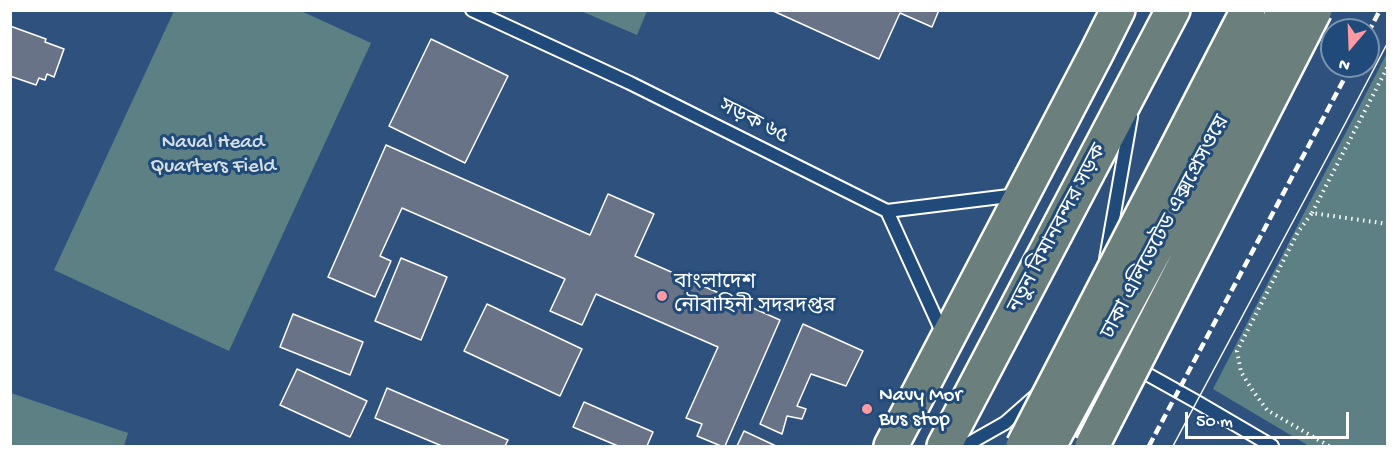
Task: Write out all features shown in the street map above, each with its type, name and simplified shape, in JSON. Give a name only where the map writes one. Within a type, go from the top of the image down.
[{"type":"highway","points":[[891,447],[1118,10]]},
{"type":"highway","name":"নতুন বিমানবন্দর সড়ক","points":[[944,446],[1173,10]]},
{"type":"highway","name":"ঢাকা এলিভেটেড এক্সপ্রেসওয়ে","points":[[1023,447],[1248,10]]},
{"type":"highway","name":"ঢাকা এলিভেটেড এক্সপ্রেসওয়ে","points":[[1049,447],[1285,10]]},
{"type":"highway","points":[[1092,447],[1315,10]]},
{"type":"lane","name":"সড়ক ৬৫","points":[[472,10],[630,83],[887,211]]},
{"type":"lane","points":[[944,446],[968,444],[1005,423],[1092,343],[1137,81]]},
{"type":"lane","points":[[946,341],[887,211],[1023,194]]},
{"type":"lane","points":[[1092,343],[1272,447]]},
{"type":"path","points":[[1329,447],[1267,410],[1240,372],[1237,351],[1298,232],[1312,213],[1388,66]]},
{"type":"path","points":[[1312,213],[1388,224]]},
{"type":"green space","name":"Naval Head Quarters Field","points":[[174,11],[301,11],[371,43],[229,351],[54,270]]},
{"type":"green space","points":[[581,11],[647,11],[637,35]]},
{"type":"green space","points":[[1387,53],[1387,446],[1309,446],[1213,389],[1374,78],[1380,78],[1380,67]]},
{"type":"green space","points":[[11,393],[128,433],[124,446],[11,446]]},
{"type":"building","points":[[771,10],[939,10],[932,27],[900,13],[879,59]]},
{"type":"building","points":[[10,26],[46,39],[45,42],[64,49],[54,77],[47,74],[45,80],[39,78],[36,85],[10,76]]},
{"type":"building","points":[[431,39],[508,76],[465,163],[389,126]]},
{"type":"building","name":"বাংলাদেশ নৌবাহিনী সদরদপ্তর","points":[[386,145],[590,235],[608,194],[654,214],[635,256],[780,320],[725,446],[697,436],[702,424],[686,418],[718,347],[596,294],[582,325],[550,311],[565,279],[402,208],[380,256],[391,261],[375,297],[328,277]]},
{"type":"building","points":[[401,258],[447,277],[421,340],[375,321]]},
{"type":"building","points":[[487,304],[582,349],[560,396],[464,351]]},
{"type":"building","points":[[293,314],[363,342],[350,375],[280,347]]},
{"type":"building","points":[[803,324],[863,351],[846,386],[811,374],[797,406],[806,409],[802,419],[787,416],[782,434],[760,424]]},
{"type":"building","points":[[297,369],[367,401],[350,437],[280,405]]},
{"type":"building","points":[[387,388],[508,440],[505,446],[442,446],[375,418]]},
{"type":"building","points":[[584,402],[653,432],[647,446],[618,446],[573,427]]},
{"type":"building","points":[[744,431],[776,446],[737,446]]},
{"type":"tram line","points":[[1173,446],[1388,42]]},
{"type":"railway","points":[[1376,18],[1380,10]]},
{"type":"railway","points":[[1149,446],[1345,78]]},
{"type":"place","name":"বাংলাদেশ নৌবাহিনী সদরদপ্তর","points":[[662,296]]},
{"type":"place","name":"Navy Mor Bus stop","points":[[867,409]]}]
